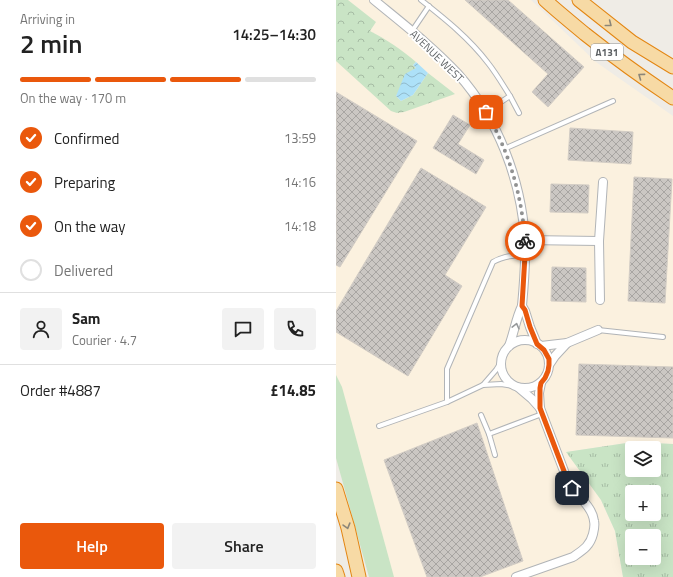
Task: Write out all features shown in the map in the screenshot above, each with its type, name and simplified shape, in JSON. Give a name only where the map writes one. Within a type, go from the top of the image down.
[{"type":"highway","name":"A131","points":[[545,0],[611,55],[673,98]]},
{"type":"highway","name":"A131","points":[[578,0],[632,42],[673,68]]},
{"type":"highway","points":[[336,489],[348,528],[359,577]]},
{"type":"highway","points":[[336,571],[338,577]]},
{"type":"street","name":"AVENUE WEST","points":[[374,0],[458,74],[476,96],[486,112],[510,164],[523,221],[525,255],[522,306],[518,314],[514,334],[509,346]]},
{"type":"street","points":[[600,300],[600,241],[603,182]]},
{"type":"street","points":[[525,240],[600,241]]},
{"type":"street","name":"AVENUE WEST","points":[[522,306],[539,345]]},
{"type":"street","points":[[539,345],[567,343],[598,330]]},
{"type":"street","points":[[516,387],[534,387],[541,383],[548,371],[549,365],[547,354],[539,345],[530,341],[523,340],[509,346],[502,356],[501,367],[504,376],[509,383],[532,399],[542,411]]},
{"type":"street","points":[[549,365],[567,343]]},
{"type":"street","points":[[516,577],[573,557],[588,545],[594,530],[592,514],[567,479],[542,411],[539,393],[541,383]]},
{"type":"lane","points":[[421,0],[442,16],[489,63],[519,113]]},
{"type":"lane","points":[[412,32],[429,6]]},
{"type":"lane","points":[[486,112],[510,96]]},
{"type":"lane","points":[[504,149],[613,101]]},
{"type":"lane","points":[[447,402],[447,369],[493,262],[506,256],[525,255]]},
{"type":"lane","points":[[598,330],[664,337]]},
{"type":"lane","points":[[483,385],[501,362]]},
{"type":"lane","points":[[379,426],[447,402],[483,385],[501,384],[516,387]]},
{"type":"lane","points":[[489,434],[542,411]]},
{"type":"lane","points":[[481,415],[489,434],[495,455]]},
{"type":"shaded area","points":[[336,0],[531,0],[596,62],[673,116],[673,444],[661,443],[661,441],[625,441],[625,443],[567,452],[601,500],[615,531],[623,577],[370,577],[336,406]]},
{"type":"green space","points":[[336,0],[348,0],[376,22],[370,31],[394,45],[416,62],[413,65],[416,68],[396,96],[401,101],[413,95],[428,73],[455,94],[404,112],[397,113],[391,111],[336,61]]},
{"type":"green space","points":[[336,375],[342,387],[394,577],[369,577],[336,458]]},
{"type":"green space","points":[[625,443],[625,477],[661,477],[661,443],[673,444],[673,577],[623,577],[615,531],[601,500],[566,452]]},
{"type":"water","points":[[416,62],[428,73],[413,95],[401,101],[396,96],[405,74],[416,68],[413,65]]},
{"type":"building","points":[[465,0],[508,0],[584,67],[548,107],[532,92],[548,74]]},
{"type":"building","points":[[336,92],[417,141],[340,267],[336,265]]},
{"type":"building","points":[[453,115],[470,125],[458,144],[484,160],[476,174],[433,148]]},
{"type":"building","points":[[570,128],[633,132],[631,164],[568,160]]},
{"type":"building","points":[[421,168],[486,207],[445,275],[462,286],[408,376],[336,332],[336,311]]},
{"type":"building","points":[[634,177],[672,179],[665,303],[628,301]]},
{"type":"building","points":[[551,184],[589,185],[588,213],[550,212]]},
{"type":"building","points":[[552,267],[586,268],[586,302],[551,301]]},
{"type":"building","points":[[579,364],[673,367],[673,438],[576,435]]},
{"type":"building","points":[[477,423],[523,561],[480,577],[427,577],[384,460]]},
{"type":"way so far","points":[[486,112],[510,164],[522,211],[525,241]]},
{"type":"route","points":[[525,241],[522,306],[525,310],[537,344],[544,350],[549,359],[548,371],[541,383],[539,393],[540,408],[567,479],[572,488]]}]
